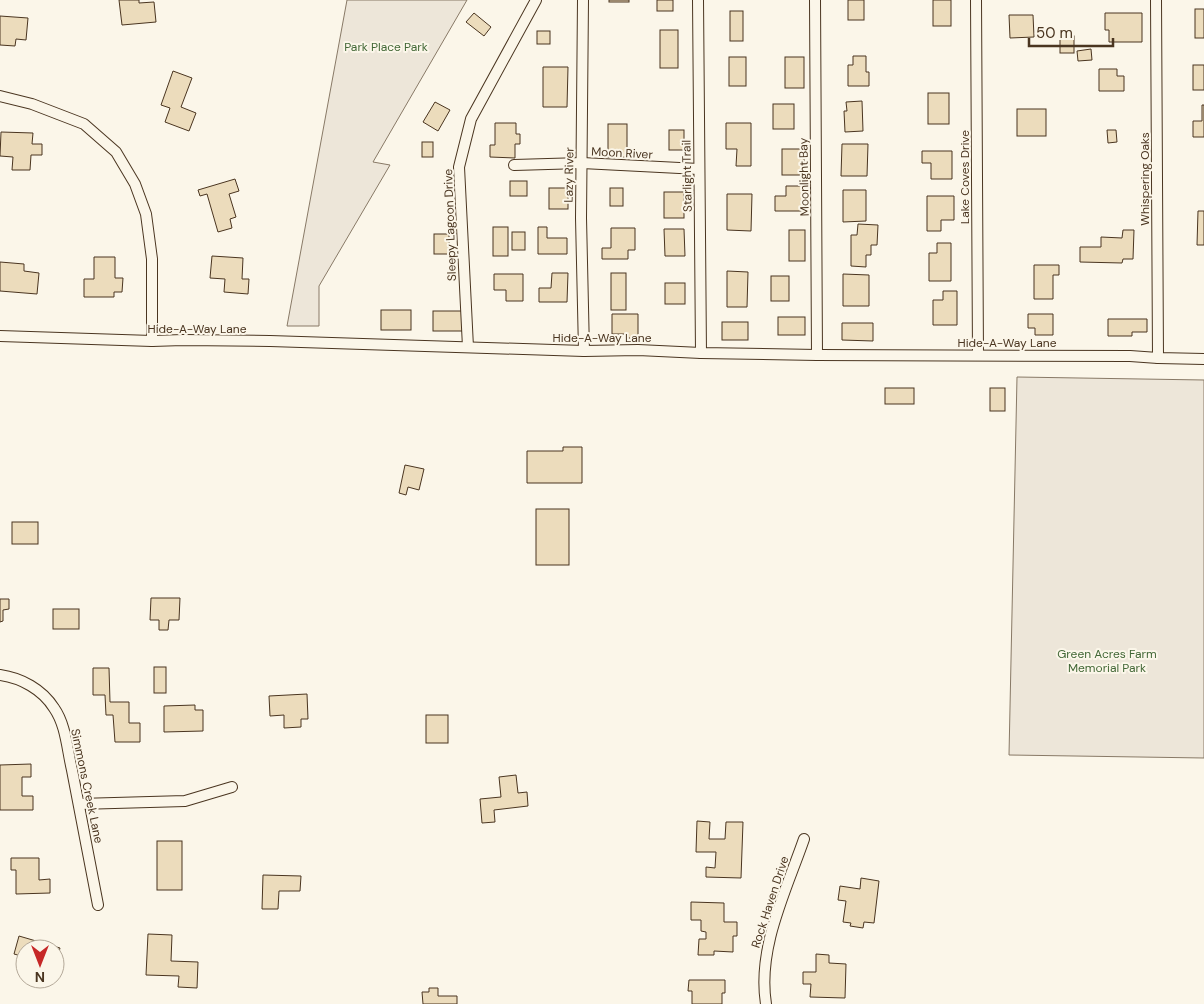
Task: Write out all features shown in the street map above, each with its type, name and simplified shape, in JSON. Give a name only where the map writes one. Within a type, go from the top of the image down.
[{"type":"street","name":"Sleepy Lagoon Drive","points":[[468,347],[459,167],[472,119],[536,0]]},
{"type":"street","name":"Lazy River","points":[[583,0],[581,218],[584,351]]},
{"type":"street","name":"Starlight Trail","points":[[698,0],[701,353]]},
{"type":"street","name":"Moonlight Bay","points":[[815,0],[817,355]]},
{"type":"street","name":"Lake Coves Drive","points":[[976,0],[978,355]]},
{"type":"street","name":"Whispering Oaks","points":[[1156,0],[1158,358]]},
{"type":"street","points":[[0,96],[32,104],[84,124],[116,152],[135,184],[146,214],[152,259],[152,341]]},
{"type":"street","name":"Moon River","points":[[514,165],[582,163],[700,169]]},
{"type":"street","name":"Hide-A-Way Lane","points":[[0,336],[584,351],[638,350],[817,355],[1130,356],[1204,359]]},
{"type":"street","name":"Simmons Creek Lane","points":[[0,675],[13,677],[28,684],[44,696],[54,708],[64,731],[98,905]]},
{"type":"street","points":[[79,804],[185,801],[232,787]]},
{"type":"street","name":"Rock Haven Drive","points":[[766,1004],[764,980],[767,948],[804,839]]},
{"type":"green space","name":"Park Place Park","points":[[347,0],[467,0],[373,162],[390,165],[319,286],[319,326],[287,326]]},
{"type":"green space","name":"Green Acres Farm Memorial Park","points":[[1017,377],[1204,380],[1204,758],[1009,755]]},
{"type":"building","points":[[119,0],[139,0],[139,3],[154,2],[156,22],[122,25]]},
{"type":"building","points":[[609,0],[629,0],[629,2],[609,2]]},
{"type":"building","points":[[657,0],[673,0],[673,11],[657,11]]},
{"type":"building","points":[[848,0],[864,0],[864,20],[848,20]]},
{"type":"building","points":[[933,0],[951,0],[951,26],[933,26]]},
{"type":"building","points":[[1195,9],[1204,9],[1204,38],[1195,38]]},
{"type":"building","points":[[730,11],[743,11],[743,41],[730,41]]},
{"type":"building","points":[[474,13],[491,27],[484,36],[466,22]]},
{"type":"building","points":[[1105,13],[1142,13],[1142,42],[1109,42],[1109,30],[1105,30]]},
{"type":"building","points":[[1009,15],[1033,15],[1034,37],[1010,38]]},
{"type":"building","points":[[0,16],[28,18],[26,40],[16,39],[15,46],[0,45]]},
{"type":"building","points":[[660,30],[678,30],[678,68],[660,68]]},
{"type":"building","points":[[537,31],[550,31],[550,44],[537,44]]},
{"type":"building","points":[[1060,36],[1074,36],[1074,53],[1060,53]]},
{"type":"building","points":[[1091,49],[1092,60],[1078,61],[1077,51]]},
{"type":"building","points":[[853,56],[866,56],[866,72],[869,72],[869,86],[848,86],[848,65],[853,65]]},
{"type":"building","points":[[729,57],[746,57],[746,86],[729,86]]},
{"type":"building","points":[[785,57],[804,57],[804,88],[785,88]]},
{"type":"building","points":[[1193,65],[1204,65],[1204,90],[1193,90]]},
{"type":"building","points":[[543,67],[568,67],[567,107],[543,107]]},
{"type":"building","points":[[1099,69],[1117,69],[1117,76],[1124,76],[1124,91],[1099,91]]},
{"type":"building","points":[[173,71],[192,78],[181,107],[196,113],[189,131],[165,122],[170,108],[161,105]]},
{"type":"building","points":[[928,93],[949,93],[949,124],[928,124]]},
{"type":"building","points":[[862,101],[863,131],[845,132],[844,111],[847,111],[846,102]]},
{"type":"building","points":[[435,102],[450,110],[438,131],[423,122]]},
{"type":"building","points":[[773,104],[794,104],[794,129],[773,129]]},
{"type":"building","points":[[1202,105],[1204,105],[1204,137],[1193,137],[1193,121],[1202,121]]},
{"type":"building","points":[[1017,109],[1046,109],[1046,136],[1017,136]]},
{"type":"building","points":[[495,123],[516,123],[516,134],[520,134],[520,144],[515,144],[515,158],[490,157],[490,145],[495,145]]},
{"type":"building","points":[[726,123],[751,123],[751,166],[736,166],[737,149],[726,149]]},
{"type":"building","points":[[608,124],[627,124],[627,157],[608,157]]},
{"type":"building","points":[[669,130],[684,130],[684,150],[669,150]]},
{"type":"building","points":[[1107,130],[1116,130],[1117,142],[1108,143]]},
{"type":"building","points":[[1,132],[33,133],[32,144],[42,144],[42,155],[31,155],[30,170],[12,170],[13,157],[0,156]]},
{"type":"building","points":[[422,142],[433,142],[433,157],[422,157]]},
{"type":"building","points":[[842,144],[868,144],[867,176],[841,176]]},
{"type":"building","points":[[782,149],[804,149],[804,175],[782,175]]},
{"type":"building","points":[[922,151],[952,151],[952,179],[931,179],[931,163],[922,163]]},
{"type":"building","points":[[235,179],[239,191],[229,194],[236,217],[230,219],[232,228],[218,232],[207,194],[200,196],[198,190]]},
{"type":"building","points":[[510,181],[527,181],[527,196],[510,196]]},
{"type":"building","points":[[786,186],[804,186],[804,211],[775,211],[775,196],[786,196]]},
{"type":"building","points":[[549,188],[568,188],[568,209],[549,209]]},
{"type":"building","points":[[610,188],[623,188],[623,206],[610,206]]},
{"type":"building","points":[[843,190],[866,190],[866,221],[843,222]]},
{"type":"building","points":[[664,192],[684,192],[684,218],[664,218]]},
{"type":"building","points":[[727,194],[752,194],[751,231],[727,230]]},
{"type":"building","points":[[927,196],[954,196],[954,220],[941,220],[941,231],[927,231]]},
{"type":"building","points":[[1198,211],[1204,211],[1204,245],[1197,245]]},
{"type":"building","points":[[858,224],[878,225],[877,245],[871,245],[871,255],[866,255],[866,267],[851,266],[851,235],[857,235]]},
{"type":"building","points":[[493,227],[508,227],[508,256],[493,256]]},
{"type":"building","points":[[538,227],[547,227],[547,238],[567,238],[567,254],[538,254]]},
{"type":"building","points":[[611,228],[635,228],[635,250],[628,250],[628,259],[602,259],[602,248],[611,248]]},
{"type":"building","points":[[664,229],[684,229],[685,256],[665,256]]},
{"type":"building","points":[[789,230],[805,230],[805,261],[789,261]]},
{"type":"building","points":[[1123,230],[1134,230],[1133,259],[1123,259],[1122,263],[1080,262],[1080,247],[1101,247],[1101,237],[1122,238]]},
{"type":"building","points":[[512,232],[525,232],[525,250],[512,250]]},
{"type":"building","points":[[434,234],[449,234],[449,254],[434,254]]},
{"type":"building","points":[[937,243],[951,243],[951,281],[929,281],[929,253],[937,253]]},
{"type":"building","points":[[212,256],[243,258],[242,279],[249,279],[248,294],[224,292],[225,279],[210,278]]},
{"type":"building","points":[[94,257],[115,257],[115,278],[123,278],[122,292],[114,292],[114,297],[84,297],[84,279],[94,279]]},
{"type":"building","points":[[0,262],[24,264],[24,271],[39,273],[37,294],[0,291]]},
{"type":"building","points":[[1034,265],[1059,265],[1059,275],[1053,275],[1053,299],[1034,299]]},
{"type":"building","points":[[727,271],[748,272],[747,307],[727,307]]},
{"type":"building","points":[[552,273],[568,273],[567,302],[539,302],[539,288],[551,288]]},
{"type":"building","points":[[611,273],[626,273],[626,310],[611,310]]},
{"type":"building","points":[[494,274],[523,274],[523,301],[506,301],[506,290],[494,290]]},
{"type":"building","points":[[843,274],[869,275],[869,306],[843,306]]},
{"type":"building","points":[[771,276],[789,276],[789,301],[771,301]]},
{"type":"building","points":[[665,283],[685,283],[685,304],[665,304]]},
{"type":"building","points":[[943,291],[957,291],[957,325],[933,325],[933,300],[943,300]]},
{"type":"building","points":[[381,310],[411,310],[411,330],[381,330]]},
{"type":"building","points":[[433,311],[463,311],[463,331],[433,331]]},
{"type":"building","points":[[612,314],[638,314],[638,338],[628,338],[628,334],[612,334]]},
{"type":"building","points":[[1028,314],[1053,314],[1053,335],[1035,335],[1035,328],[1028,328]]},
{"type":"building","points":[[778,317],[805,317],[805,335],[778,335]]},
{"type":"building","points":[[1108,319],[1147,319],[1147,332],[1132,332],[1132,336],[1108,336]]},
{"type":"building","points":[[722,322],[748,322],[748,340],[722,340]]},
{"type":"building","points":[[842,323],[873,323],[873,341],[842,340]]},
{"type":"building","points":[[885,388],[914,388],[914,404],[885,404]]},
{"type":"building","points":[[990,388],[1005,388],[1005,411],[990,411]]},
{"type":"building","points":[[563,447],[582,447],[582,483],[527,483],[527,451],[563,451]]},
{"type":"building","points":[[405,465],[424,469],[419,490],[408,487],[406,495],[399,493]]},
{"type":"building","points":[[536,509],[569,509],[569,565],[536,565]]},
{"type":"building","points":[[12,522],[38,522],[38,544],[12,544]]},
{"type":"building","points":[[151,598],[180,598],[179,620],[169,620],[168,630],[159,630],[159,620],[150,620]]},
{"type":"building","points":[[0,599],[9,599],[9,609],[3,610],[3,621],[0,622]]},
{"type":"building","points":[[53,609],[79,609],[79,629],[53,629]]},
{"type":"building","points":[[154,667],[166,667],[166,693],[154,693]]},
{"type":"building","points":[[93,668],[109,668],[110,702],[129,702],[129,723],[140,723],[140,742],[115,742],[113,715],[106,715],[105,695],[93,695]]},
{"type":"building","points":[[307,694],[308,719],[301,719],[301,727],[284,728],[284,715],[270,716],[269,696]]},
{"type":"building","points":[[195,705],[195,710],[203,710],[203,731],[164,732],[164,706]]},
{"type":"building","points":[[426,715],[448,715],[448,743],[426,743]]},
{"type":"building","points":[[31,764],[31,777],[22,777],[22,796],[33,796],[33,810],[0,810],[0,765]]},
{"type":"building","points":[[516,775],[518,793],[527,792],[528,806],[494,810],[495,822],[482,823],[480,799],[501,797],[499,777]]},
{"type":"building","points":[[697,821],[710,822],[709,839],[725,839],[726,822],[743,822],[741,878],[706,877],[706,867],[715,868],[716,852],[696,852]]},
{"type":"building","points":[[157,841],[182,841],[182,890],[157,890]]},
{"type":"building","points":[[11,858],[39,858],[39,880],[50,879],[50,893],[16,894],[16,870],[11,870]]},
{"type":"building","points":[[263,875],[301,876],[300,891],[279,891],[278,909],[262,909]]},
{"type":"building","points":[[861,878],[879,881],[874,923],[864,922],[863,928],[850,926],[851,923],[843,922],[846,901],[838,900],[840,886],[860,889]]},
{"type":"building","points":[[691,902],[724,903],[724,922],[737,922],[737,936],[733,936],[733,952],[714,951],[714,955],[698,955],[699,939],[706,939],[706,932],[701,931],[701,920],[691,920]]},
{"type":"building","points":[[148,934],[172,935],[171,961],[198,962],[197,988],[178,987],[179,976],[146,975]]},
{"type":"building","points":[[19,936],[29,939],[18,939]]},
{"type":"building","points":[[816,954],[829,955],[829,963],[846,964],[845,998],[810,997],[811,984],[803,984],[803,972],[816,972]]},
{"type":"building","points":[[689,980],[725,980],[725,993],[722,993],[722,1004],[692,1004],[692,991],[688,991]]},
{"type":"building","points":[[429,988],[438,988],[438,996],[457,996],[457,1004],[423,1004],[422,992],[429,992]]}]
